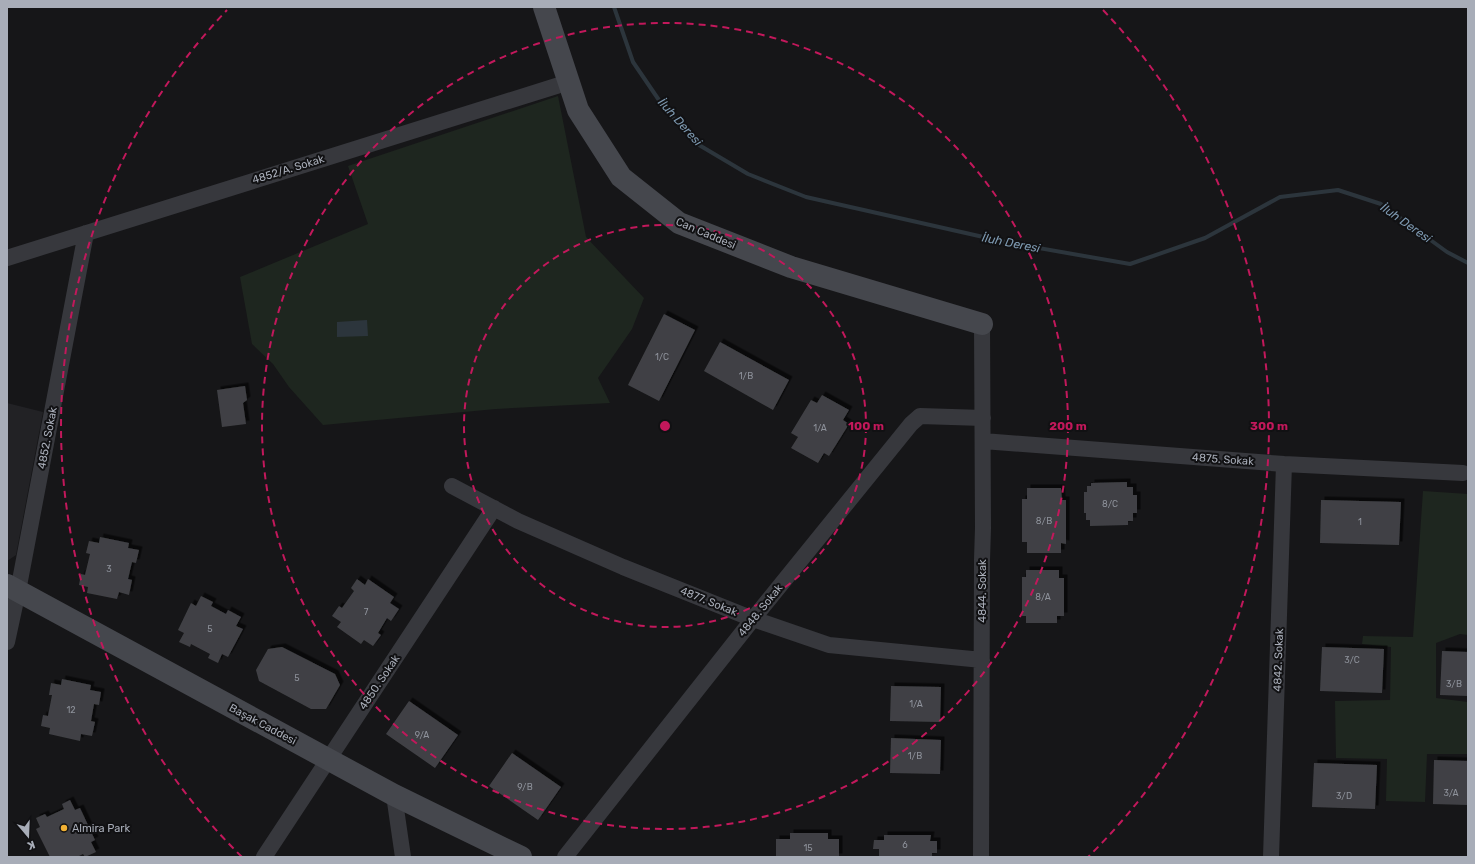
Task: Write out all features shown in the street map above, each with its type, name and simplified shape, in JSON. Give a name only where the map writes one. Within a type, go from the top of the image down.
[{"type":"street","name":"Can Caddesi","points":[[544,7],[578,110],[621,178],[679,223],[791,267],[982,324]]},
{"type":"street","name":"4852/A. Sokak","points":[[7,258],[569,82]]},
{"type":"street","name":"4852. Sokak","points":[[7,642],[13,588],[86,233]]},
{"type":"street","name":"4844. Sokak","points":[[980,857],[983,441],[982,324]]},
{"type":"street","name":"4848. Sokak","points":[[565,857],[753,619],[911,424],[920,416],[983,418]]},
{"type":"street","name":"4875. Sokak","points":[[983,441],[1284,464],[1463,473]]},
{"type":"street","name":"4842. Sokak","points":[[1271,857],[1284,464]]},
{"type":"street","name":"4877. Sokak","points":[[452,486],[518,521],[622,567],[753,619],[828,645],[982,660]]},
{"type":"street","name":"4850. Sokak","points":[[264,857],[327,759],[494,508]]},
{"type":"street","name":"Başak Caddesi","points":[[13,588],[394,795],[521,857]]},
{"type":"street","points":[[394,795],[403,857]]},
{"type":"shaded area","points":[[558,96],[586,237],[644,298],[632,329],[598,378],[610,403],[496,409],[323,425],[289,387],[273,364],[252,344],[240,277],[368,224],[348,166]]},
{"type":"shaded area","points":[[367,320],[368,336],[337,337],[337,322]]},
{"type":"shaded area","points":[[7,403],[43,412],[16,555],[7,561]]},
{"type":"shaded area","points":[[1423,491],[1468,494],[1468,635],[1460,634],[1436,643],[1436,698],[1468,702],[1468,754],[1427,754],[1425,802],[1386,801],[1387,759],[1336,758],[1335,701],[1390,700],[1391,647],[1362,644],[1363,636],[1413,637]]},
{"type":"building","points":[[664,314],[695,330],[659,401],[628,385]]},
{"type":"building","points":[[720,342],[789,380],[773,410],[704,371]]},
{"type":"building","points":[[245,386],[247,400],[243,403],[246,424],[222,427],[217,390]]},
{"type":"building","points":[[822,395],[849,410],[843,420],[849,424],[829,456],[824,453],[818,463],[791,448],[798,437],[791,433],[811,400],[817,403]]},
{"type":"building","points":[[1127,482],[1127,487],[1133,487],[1133,495],[1137,495],[1137,513],[1133,513],[1133,521],[1128,521],[1128,525],[1090,526],[1090,520],[1086,520],[1086,513],[1084,513],[1084,492],[1087,492],[1087,486],[1091,486],[1091,483]]},
{"type":"building","points":[[1027,488],[1061,488],[1062,500],[1066,500],[1066,544],[1061,543],[1061,553],[1027,553],[1027,542],[1022,542],[1022,499],[1027,499]]},
{"type":"building","points":[[1321,500],[1401,502],[1399,545],[1320,543]]},
{"type":"building","points":[[100,537],[129,543],[128,548],[139,550],[136,563],[132,562],[128,579],[132,580],[129,595],[119,592],[117,599],[87,593],[88,587],[79,585],[81,574],[85,575],[90,554],[86,553],[89,541],[99,543]]},
{"type":"building","points":[[1026,570],[1059,570],[1059,578],[1064,578],[1064,616],[1057,616],[1057,623],[1026,623],[1026,616],[1022,616],[1022,577],[1026,577]]},
{"type":"building","points":[[357,579],[365,585],[368,579],[394,597],[390,603],[399,609],[391,621],[387,618],[378,633],[381,635],[373,646],[364,640],[361,644],[337,627],[341,622],[332,616],[339,606],[342,608],[354,591],[351,588]]},
{"type":"building","points":[[201,596],[213,602],[211,606],[226,614],[228,610],[241,617],[236,626],[243,629],[228,657],[222,654],[218,663],[208,658],[210,654],[191,644],[190,647],[179,642],[184,633],[178,630],[191,603],[196,606]]},
{"type":"building","points":[[282,647],[335,674],[340,685],[326,709],[311,709],[259,681],[256,670],[268,649]]},
{"type":"building","points":[[1322,647],[1384,649],[1382,693],[1320,691]]},
{"type":"building","points":[[1442,651],[1468,652],[1468,696],[1440,695]]},
{"type":"building","points":[[62,679],[91,685],[90,690],[101,692],[99,705],[94,704],[91,721],[95,722],[92,736],[81,734],[80,741],[49,734],[50,728],[41,726],[43,715],[48,716],[52,695],[49,695],[51,683],[61,685]]},
{"type":"building","points":[[891,686],[941,687],[940,722],[890,721]]},
{"type":"building","points":[[409,701],[458,735],[435,768],[386,734]]},
{"type":"building","points":[[891,738],[941,740],[940,774],[890,773]]},
{"type":"building","points":[[512,753],[561,787],[538,820],[489,786]]},
{"type":"building","points":[[1434,760],[1468,761],[1468,805],[1433,804]]},
{"type":"building","points":[[1314,763],[1377,765],[1375,809],[1312,807]]},
{"type":"building","name":"Almira Park","points":[[70,800],[75,810],[80,808],[95,840],[91,842],[96,852],[85,857],[83,854],[77,857],[50,857],[36,829],[40,827],[36,818],[45,814],[47,817],[64,809],[62,804]]},
{"type":"building","points":[[790,833],[828,833],[828,839],[839,839],[839,857],[776,857],[776,839],[790,839]]},
{"type":"building","points":[[884,835],[931,835],[930,841],[937,841],[937,853],[932,853],[932,857],[879,857],[879,849],[873,849],[874,840],[884,840]]},
{"type":"waterway","name":"İluh Deresi","points":[[614,7],[633,62],[663,106],[699,145],[748,174],[806,197],[1010,243],[1130,264],[1205,238],[1280,197],[1338,190],[1381,204],[1447,252],[1468,263]]},
{"type":"place","name":"Almira Park","points":[[64,828]]}]
